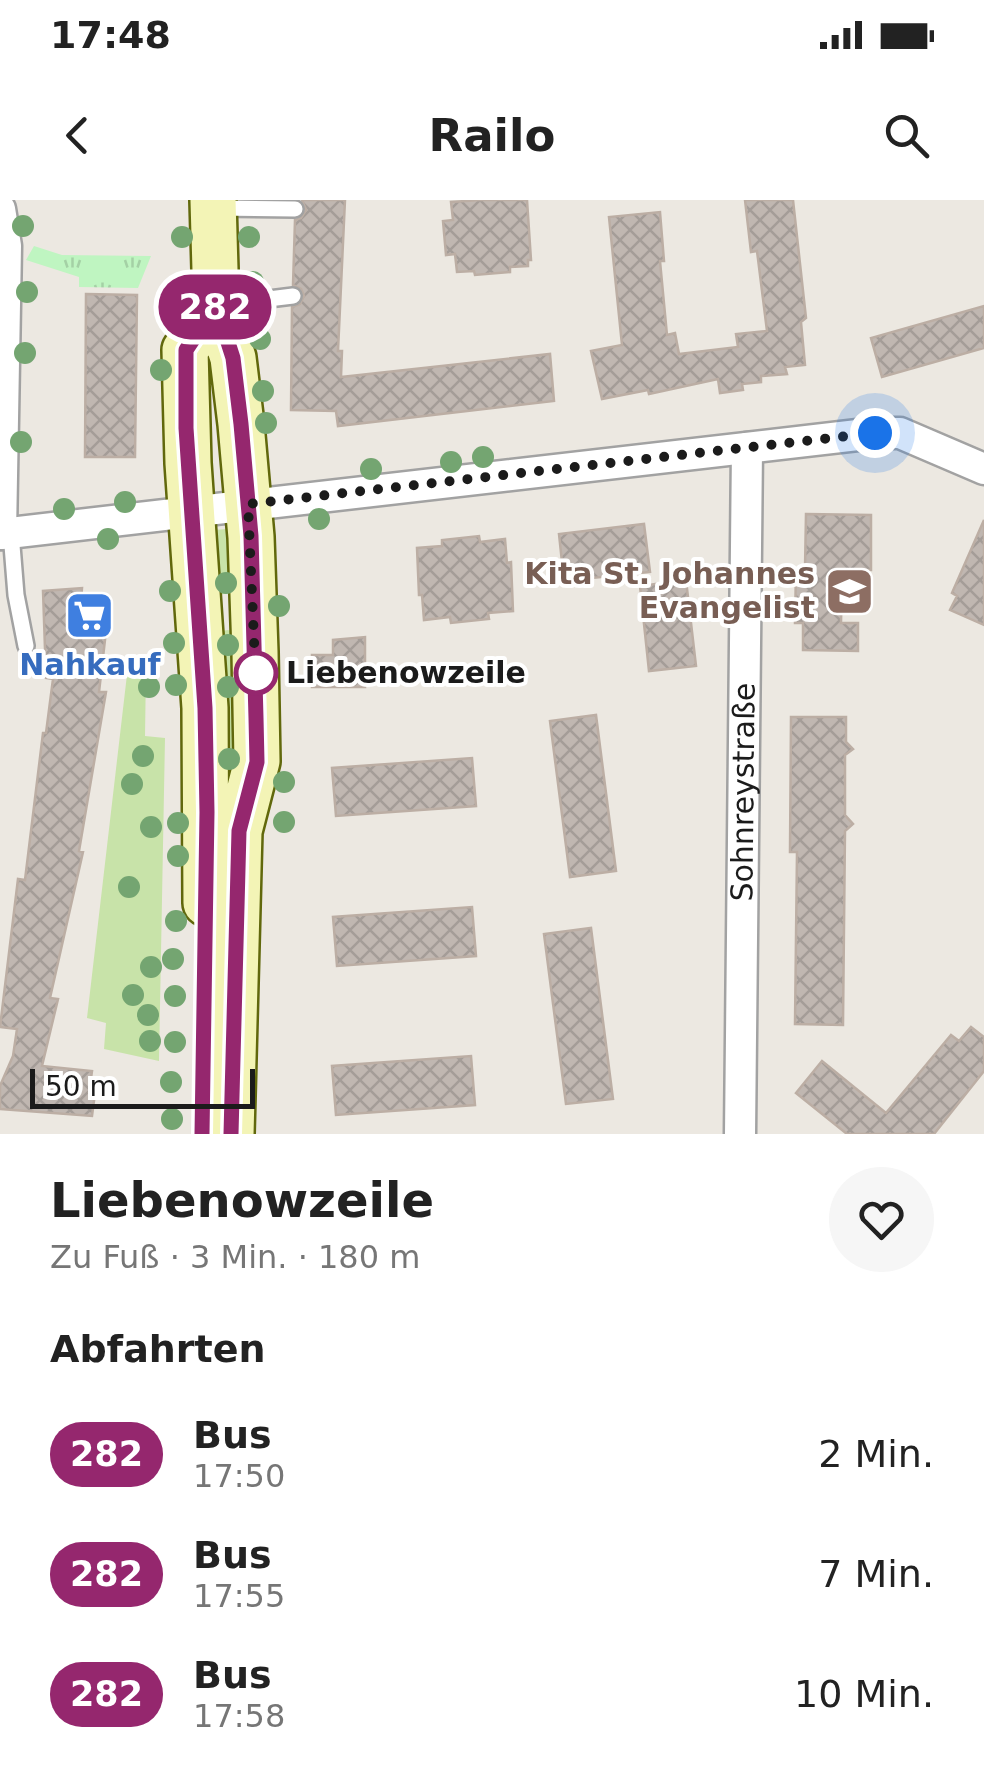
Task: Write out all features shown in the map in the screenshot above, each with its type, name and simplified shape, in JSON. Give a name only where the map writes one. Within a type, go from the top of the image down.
[{"type":"main road","points":[[202,1134],[205,708],[248,504],[233,358],[216,305],[213,204]]},
{"type":"main road","points":[[216,305],[186,350],[191,511],[225,615],[257,762],[239,831],[231,1134]]},
{"type":"street","points":[[0,210],[6,246],[4,534],[900,433],[984,469]]},
{"type":"street","name":"Sohnreystraße","points":[[740,1134],[747,448]]},
{"type":"lane","points":[[213,204],[294,209]]},
{"type":"lane","points":[[216,305],[293,296]]},
{"type":"lane","points":[[4,534],[26,646]]},
{"type":"green space","points":[[34,246],[62,255],[151,256],[138,288],[79,287],[79,277],[26,260]]},
{"type":"green space","points":[[227,529],[234,593],[215,595],[214,530]]},
{"type":"green space","points":[[222,631],[233,632],[240,752],[226,822]]},
{"type":"green space","points":[[128,666],[146,669],[145,736],[165,738],[159,1061],[104,1049],[106,1023],[87,1018]]},
{"type":"building","points":[[302,200],[345,200],[338,351],[342,351],[341,377],[550,354],[554,401],[338,426],[336,411],[291,410],[292,307],[300,304],[304,296],[293,285],[295,220],[306,210]]},
{"type":"building","points":[[527,200],[531,260],[528,266],[475,275],[474,271],[457,272],[455,254],[446,255],[443,221],[453,220],[451,202]]},
{"type":"building","points":[[745,200],[793,200],[806,318],[801,322],[805,365],[785,367],[787,374],[761,376],[761,382],[742,384],[743,390],[720,393],[718,379],[649,394],[648,390],[602,399],[591,351],[622,345],[609,217],[660,212],[667,335],[675,333],[679,354],[738,347],[736,334],[767,331],[757,251],[751,252]]},
{"type":"building","points":[[86,294],[137,295],[135,457],[85,457]]},
{"type":"building","points":[[984,306],[984,348],[882,377],[871,338]]},
{"type":"building","points":[[806,514],[871,515],[871,570],[842,570],[841,623],[858,623],[858,651],[803,650],[803,623],[795,623],[796,569],[805,569]]},
{"type":"building","points":[[984,520],[984,625],[950,610],[957,596],[952,593]]},
{"type":"building","points":[[644,524],[650,572],[564,581],[559,534]]},
{"type":"building","points":[[479,536],[480,542],[505,539],[507,563],[511,562],[513,611],[488,613],[489,619],[451,623],[450,617],[424,620],[417,548],[442,546],[442,540]]},
{"type":"building","points":[[686,580],[696,666],[649,671],[640,586]]},
{"type":"building","points":[[82,588],[81,601],[109,605],[99,692],[106,692],[79,851],[83,852],[50,998],[58,999],[42,1066],[92,1071],[92,1116],[0,1109],[0,1086],[13,1056],[17,1029],[0,1027],[18,879],[25,880],[53,679],[46,678],[43,591]]},
{"type":"building","points":[[365,637],[365,687],[312,687],[312,655],[333,655],[333,640]]},
{"type":"building","points":[[596,715],[616,871],[570,877],[550,721]]},
{"type":"building","points":[[791,717],[846,717],[846,742],[853,749],[845,755],[845,815],[853,824],[845,831],[843,1025],[795,1024],[797,852],[790,852]]},
{"type":"building","points":[[472,758],[476,806],[336,816],[332,768]]},
{"type":"building","points":[[472,907],[476,956],[337,966],[333,917]]},
{"type":"building","points":[[591,928],[613,1099],[566,1104],[544,934]]},
{"type":"building","points":[[971,1027],[984,1037],[984,1071],[934,1134],[847,1134],[796,1093],[822,1061],[886,1113],[951,1035],[959,1041]]},
{"type":"building","points":[[471,1056],[475,1105],[336,1115],[332,1066]]},
{"type":"bus line","name":"282","points":[[202,1134],[205,708],[186,428],[186,350],[216,305],[233,358],[241,424],[251,536],[257,762],[239,831],[231,1134]]},
{"type":"place","name":"Kita St. Johannes Evangelist","points":[[850,591]]},
{"type":"place","name":"Nahkauf","points":[[90,616]]},
{"type":"place","name":"Liebenowzeile","points":[[256,673]]},
{"type":"route","points":[[256,673],[256,685],[248,504],[875,433]]}]
